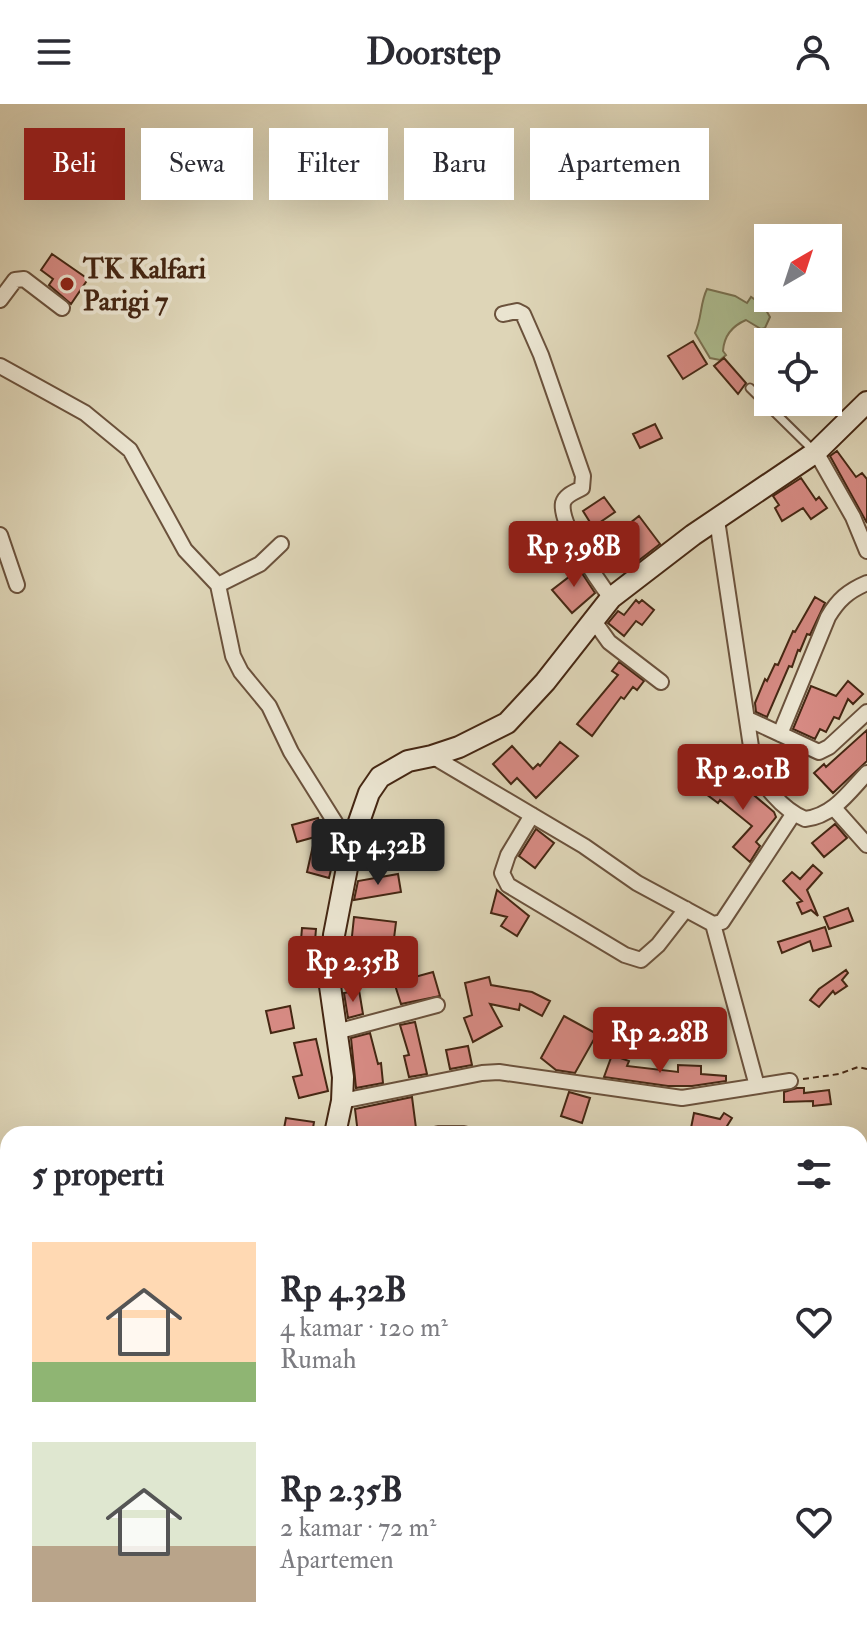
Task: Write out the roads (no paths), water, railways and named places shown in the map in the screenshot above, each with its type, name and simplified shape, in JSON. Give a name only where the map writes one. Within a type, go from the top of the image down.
[{"type":"street","points":[[0,300],[15,280],[24,279],[62,308]]},
{"type":"street","points":[[503,314],[517,311],[523,314],[541,355],[583,476],[582,488],[563,502],[565,515],[586,563],[611,598]]},
{"type":"street","points":[[0,366],[85,413],[130,450],[185,550],[218,585],[237,664],[269,706],[291,752],[338,827],[352,842]]},
{"type":"street","points":[[337,1126],[343,1077],[330,986],[338,906],[352,842],[369,793],[380,777],[408,761],[459,747],[507,723],[529,701],[611,598],[671,551],[816,452],[867,402]]},
{"type":"street","points":[[816,452],[853,517],[867,551]]},
{"type":"street","points":[[717,520],[757,772],[777,797],[805,819],[834,808],[867,773]]},
{"type":"street","points":[[0,535],[17,585]]},
{"type":"street","points":[[218,585],[260,564],[281,544]]},
{"type":"street","points":[[780,734],[828,617],[837,602],[850,590],[867,583]]},
{"type":"street","points":[[594,621],[609,642],[661,682]]},
{"type":"street","points":[[748,719],[819,752],[829,747],[867,712]]},
{"type":"street","points":[[432,756],[584,846],[637,883],[713,924],[722,922],[794,813]]},
{"type":"street","points":[[834,808],[867,845]]},
{"type":"street","points":[[532,815],[508,855],[502,873],[508,885],[625,955],[641,960],[658,945],[686,909]]},
{"type":"street","points":[[713,924],[757,1086]]},
{"type":"street","points":[[336,1032],[437,1005]]},
{"type":"street","points":[[342,1101],[499,1072],[682,1098],[790,1081]]},
{"type":"lane","points":[[750,388],[816,452]]},
{"type":"place","name":"TK Kalfari Parigi 7","points":[[67,284]]}]
